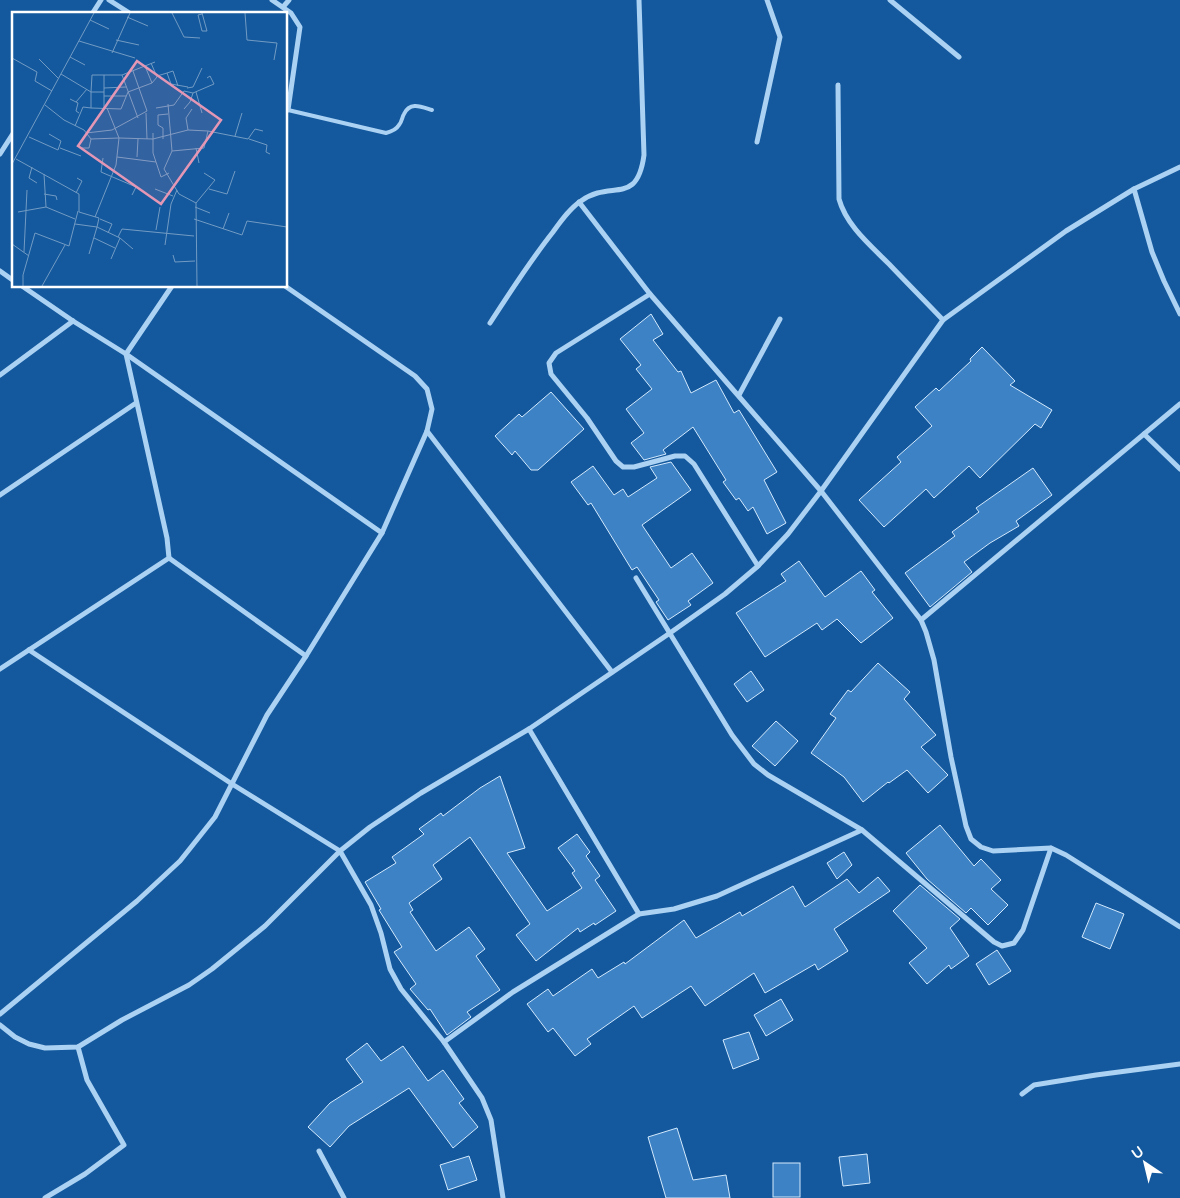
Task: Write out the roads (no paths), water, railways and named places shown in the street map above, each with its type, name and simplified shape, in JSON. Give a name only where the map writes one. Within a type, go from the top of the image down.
[{"type":"street","points":[[93,12],[101,0]]},
{"type":"street","points":[[109,0],[128,12]]},
{"type":"street","points":[[272,0],[292,13],[300,27],[288,105]]},
{"type":"street","points":[[283,7],[289,0]]},
{"type":"street","points":[[490,323],[538,251],[579,202],[593,193],[625,189],[634,184],[642,171],[644,155],[639,0]]},
{"type":"street","points":[[757,142],[780,37],[767,0]]},
{"type":"street","points":[[890,0],[959,57]]},
{"type":"street","points":[[838,85],[839,199],[842,209],[848,220],[868,243],[943,320]]},
{"type":"street","points":[[0,154],[12,135]]},
{"type":"street","points":[[0,1025],[15,1037],[29,1044],[45,1048],[78,1047],[122,1020],[182,989],[212,969],[265,926],[340,851],[370,827],[421,793],[528,729],[725,594],[758,566],[788,534],[821,491],[943,320],[1066,231],[1134,189],[1180,167]]},
{"type":"street","points":[[1134,189],[1152,252],[1180,314]]},
{"type":"street","points":[[579,202],[650,294],[821,491],[921,620],[934,660],[951,757],[966,826],[971,839],[981,847],[993,851],[1051,848],[1066,855],[1180,927]]},
{"type":"street","points":[[0,271],[12,280]]},
{"type":"street","points":[[25,288],[126,354],[382,533]]},
{"type":"street","points":[[171,288],[126,354],[167,538],[169,558],[306,656]]},
{"type":"street","points":[[0,1014],[130,907],[180,861],[215,817],[267,715],[382,533],[427,431],[432,410],[427,390],[415,376],[288,288]]},
{"type":"street","points":[[650,294],[556,353],[549,363],[551,374],[587,418],[616,461],[623,467],[634,467],[675,456],[685,456],[694,464],[758,566]]},
{"type":"street","points":[[739,395],[780,319]]},
{"type":"street","points":[[0,375],[73,321]]},
{"type":"street","points":[[0,495],[136,403]]},
{"type":"street","points":[[921,620],[1180,404]]},
{"type":"street","points":[[427,431],[612,672]]},
{"type":"street","points":[[1144,434],[1180,469]]},
{"type":"street","points":[[1,667],[169,558]]},
{"type":"street","points":[[636,578],[732,734],[754,764],[862,830],[994,942],[1002,946],[1014,943],[1023,930],[1051,848]]},
{"type":"street","points":[[29,650],[232,784],[340,851],[371,905],[381,933],[390,969],[401,989],[444,1042],[482,1098],[491,1120],[503,1198]]},
{"type":"street","points":[[528,729],[639,914]]},
{"type":"street","points":[[444,1042],[513,992],[639,914],[674,909],[717,896],[862,830]]},
{"type":"street","points":[[45,1198],[84,1174],[124,1145],[87,1080],[78,1047]]},
{"type":"street","points":[[1022,1094],[1034,1085],[1180,1064]]},
{"type":"street","points":[[319,1151],[344,1198]]},
{"type":"lane","points":[[288,111],[386,133],[393,131],[399,126],[405,111],[410,107],[416,105],[432,110]]}]
